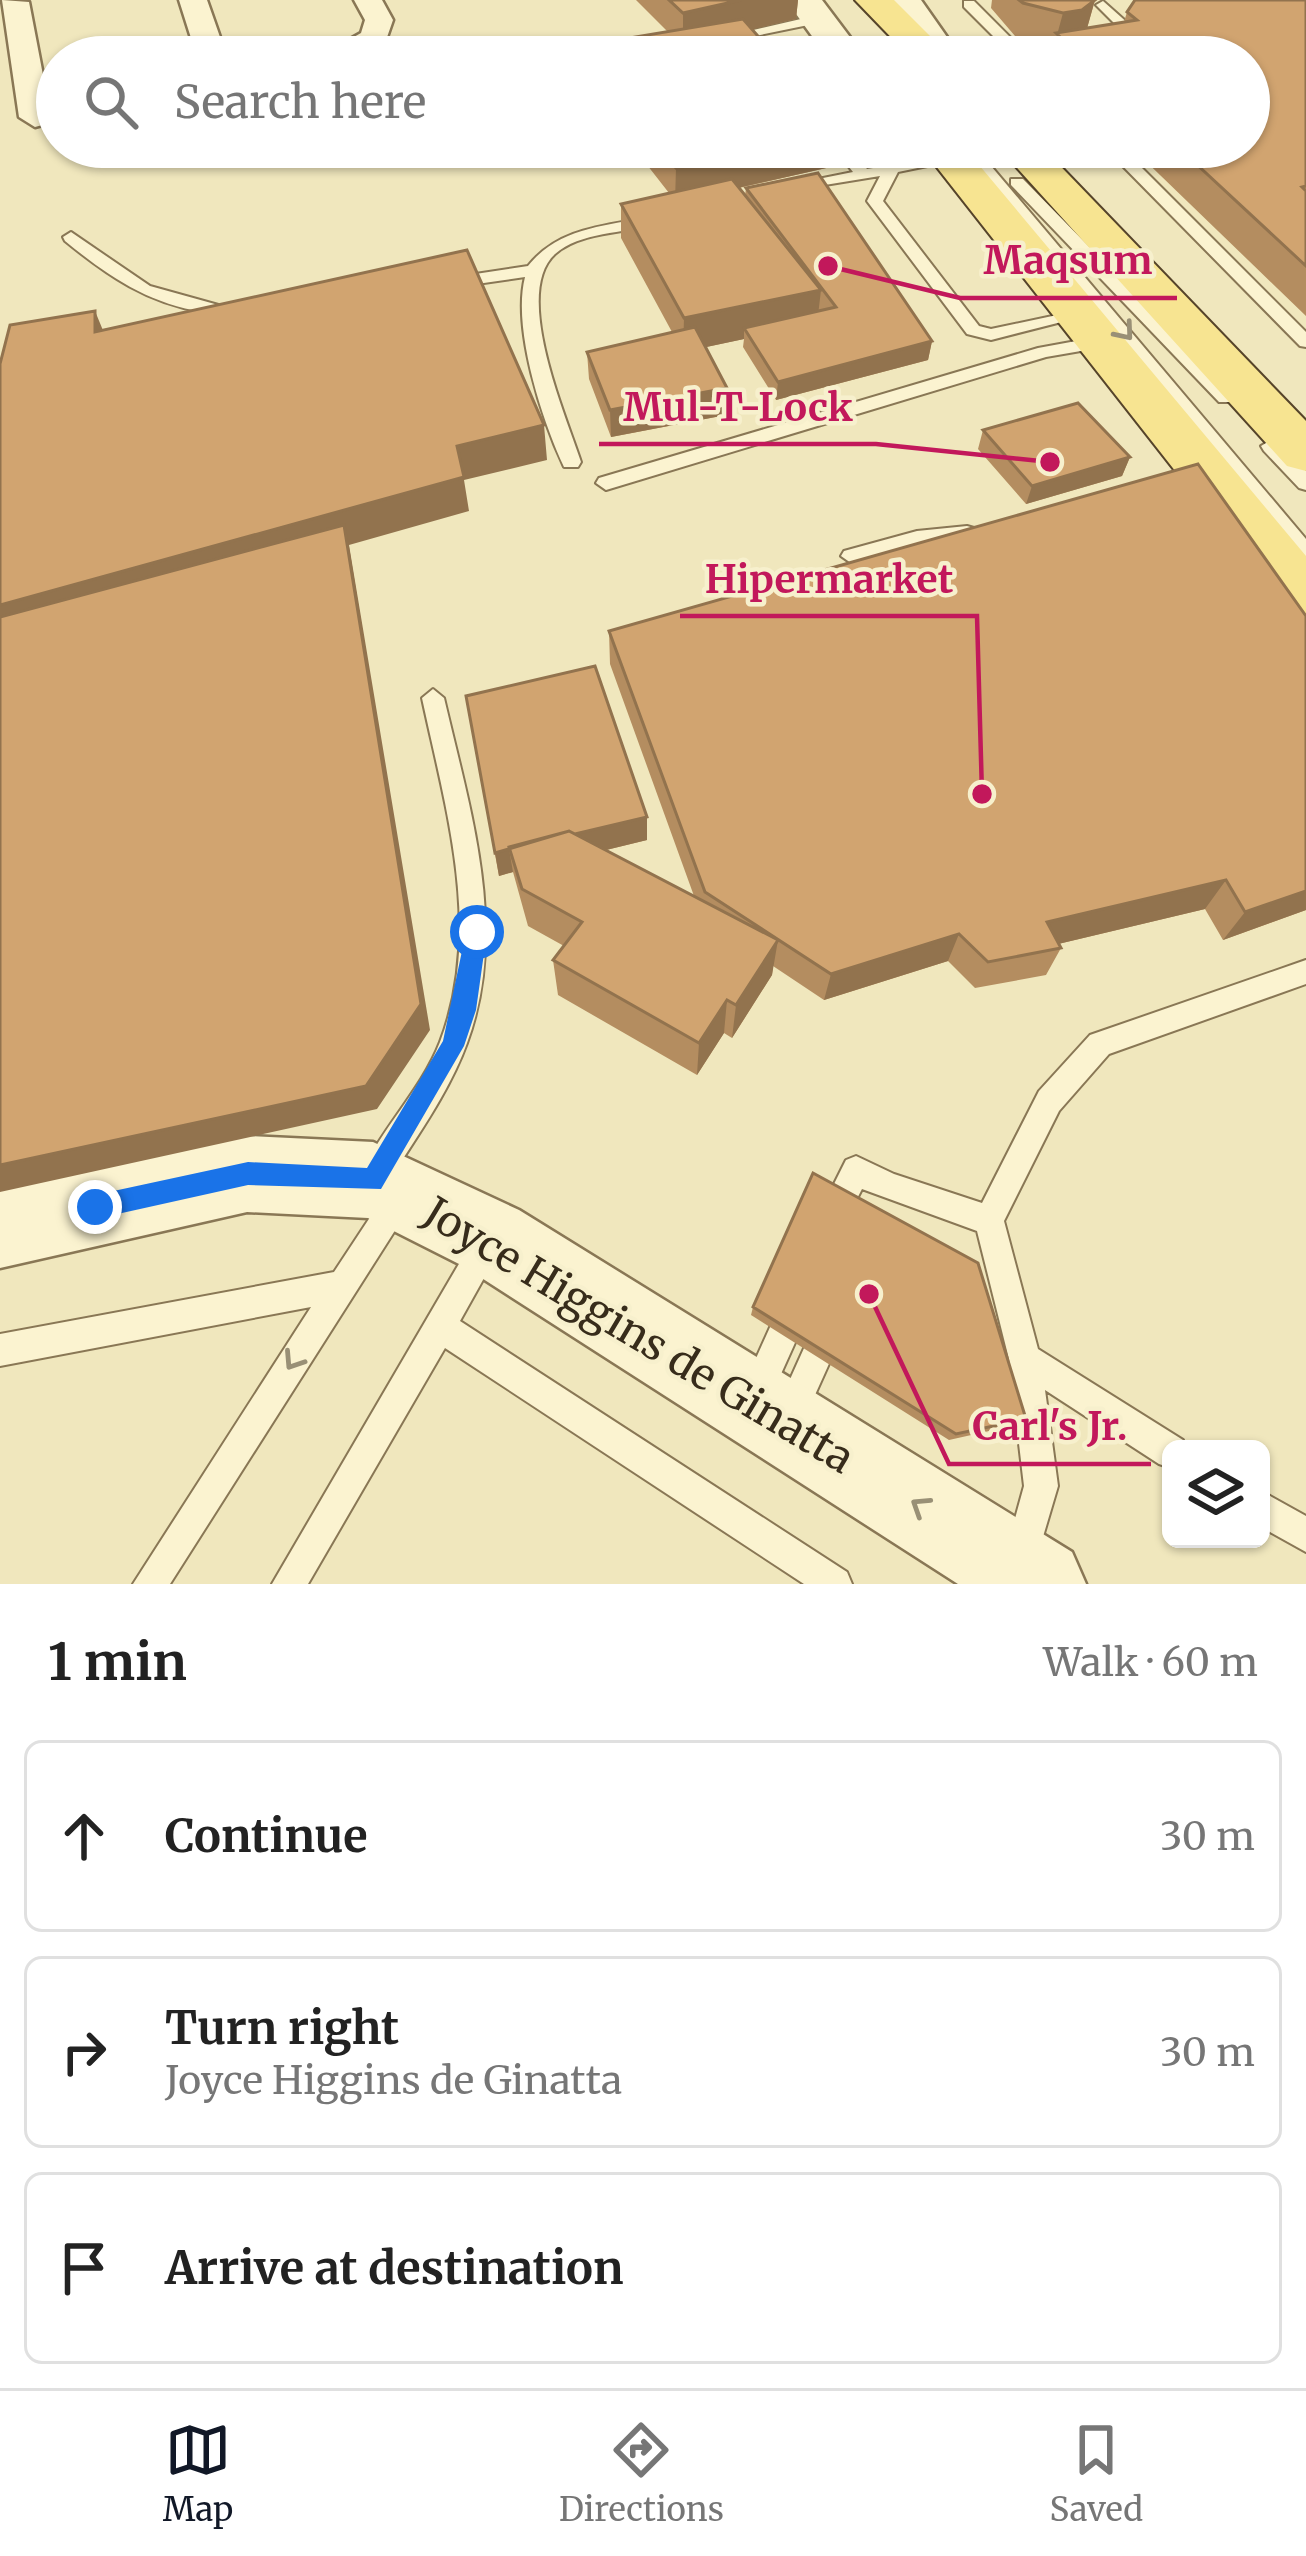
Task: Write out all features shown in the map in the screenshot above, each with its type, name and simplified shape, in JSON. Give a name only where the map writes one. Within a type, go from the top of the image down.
[{"type":"main road","points":[[830,5],[862,36]]},
{"type":"main road","points":[[830,5],[891,36]]},
{"type":"main road","points":[[968,168],[1189,471],[1306,596]]},
{"type":"main road","points":[[1039,168],[1306,453]]},
{"type":"street","points":[[193,0],[205,36]]},
{"type":"street","points":[[368,0],[379,20],[375,36]]},
{"type":"street","points":[[902,0],[927,36]]},
{"type":"street","points":[[17,2],[36,76]]},
{"type":"street","points":[[830,5],[840,36]]},
{"type":"street","points":[[0,123],[36,117]]},
{"type":"street","name":"Joyce Higgins de Ginatta","points":[[0,1229],[248,1174],[388,1186],[785,1378],[1028,1579]]},
{"type":"lane","points":[[970,4],[998,36]]},
{"type":"lane","points":[[765,11],[830,5]]},
{"type":"lane","points":[[726,36],[830,5]]},
{"type":"lane","points":[[1102,5],[1123,25],[1108,36]]},
{"type":"lane","points":[[858,168],[861,172]]},
{"type":"lane","points":[[772,193],[895,168]]},
{"type":"lane","points":[[971,168],[1306,553]]},
{"type":"lane","points":[[974,168],[1306,483]]},
{"type":"lane","points":[[1133,168],[1306,342]]},
{"type":"lane","points":[[892,169],[875,201],[973,330],[991,335],[1087,330]]},
{"type":"lane","points":[[571,462],[526,304],[530,272],[551,249],[572,239],[661,219]]},
{"type":"lane","points":[[71,237],[132,287],[174,304],[250,314]]},
{"type":"lane","points":[[436,285],[530,272]]},
{"type":"lane","points":[[606,483],[1044,352],[1087,330]]},
{"type":"lane","points":[[851,556],[1000,524]]},
{"type":"lane","points":[[150,1584],[341,1286],[453,1046],[465,1010],[477,932],[433,698]]},
{"type":"lane","points":[[1028,1579],[1041,1486],[1025,1359],[989,1220],[1049,1101],[1100,1044],[1306,972]]},
{"type":"lane","points":[[839,1204],[856,1170],[889,1187],[989,1220]]},
{"type":"lane","points":[[874,1222],[889,1187]]},
{"type":"lane","points":[[289,1584],[491,1238]]},
{"type":"lane","points":[[0,1350],[341,1286]]},
{"type":"lane","points":[[440,1327],[835,1584]]},
{"type":"lane","points":[[1025,1359],[1162,1446]]},
{"type":"lane","points":[[1270,1513],[1306,1535]]},
{"type":"building","points":[[669,0],[741,0],[683,13]]},
{"type":"building","points":[[1019,0],[1095,0],[1082,10],[1063,13]]},
{"type":"building","points":[[1135,0],[1306,0],[1306,186],[1302,187],[1306,191],[1306,266],[1201,168],[1270,168],[1270,36],[1056,33],[1137,20],[1127,12]]},
{"type":"building","points":[[743,19],[758,36],[641,36]]},
{"type":"building","points":[[818,173],[932,341],[778,382],[744,328],[836,307],[746,188]]},
{"type":"building","points":[[732,179],[821,290],[684,318],[621,204]]},
{"type":"building","points":[[467,250],[544,425],[457,446],[464,477],[0,605],[0,364],[10,325],[95,311],[95,332]]},
{"type":"building","points":[[695,327],[727,388],[610,410],[587,352]]},
{"type":"building","points":[[1078,403],[1130,457],[1032,486],[983,430]]},
{"type":"building","points":[[1198,464],[1306,616],[1306,891],[1245,912],[1226,880],[1047,922],[1061,948],[988,962],[959,934],[831,974],[705,892],[609,631]]},
{"type":"building","points":[[344,525],[421,1004],[366,1086],[0,1165],[0,617]]},
{"type":"building","points":[[595,666],[647,817],[575,834],[569,831],[495,853],[466,696]]},
{"type":"building","points":[[569,831],[778,940],[736,1005],[727,1000],[699,1043],[553,960],[582,922],[522,889],[509,847]]},
{"type":"building","points":[[813,1173],[978,1263],[1026,1419],[956,1434],[753,1307]]},
{"type":"place","name":"Maqsum","points":[[828,266]]},
{"type":"place","name":"Mul-T-Lock","points":[[1050,462]]},
{"type":"place","name":"Hipermarket","points":[[982,794]]},
{"type":"place","name":"Carl's Jr.","points":[[869,1294]]},
{"type":"route","points":[[95,1207],[248,1174],[373,1180],[453,1046],[465,1010],[477,932]]}]
